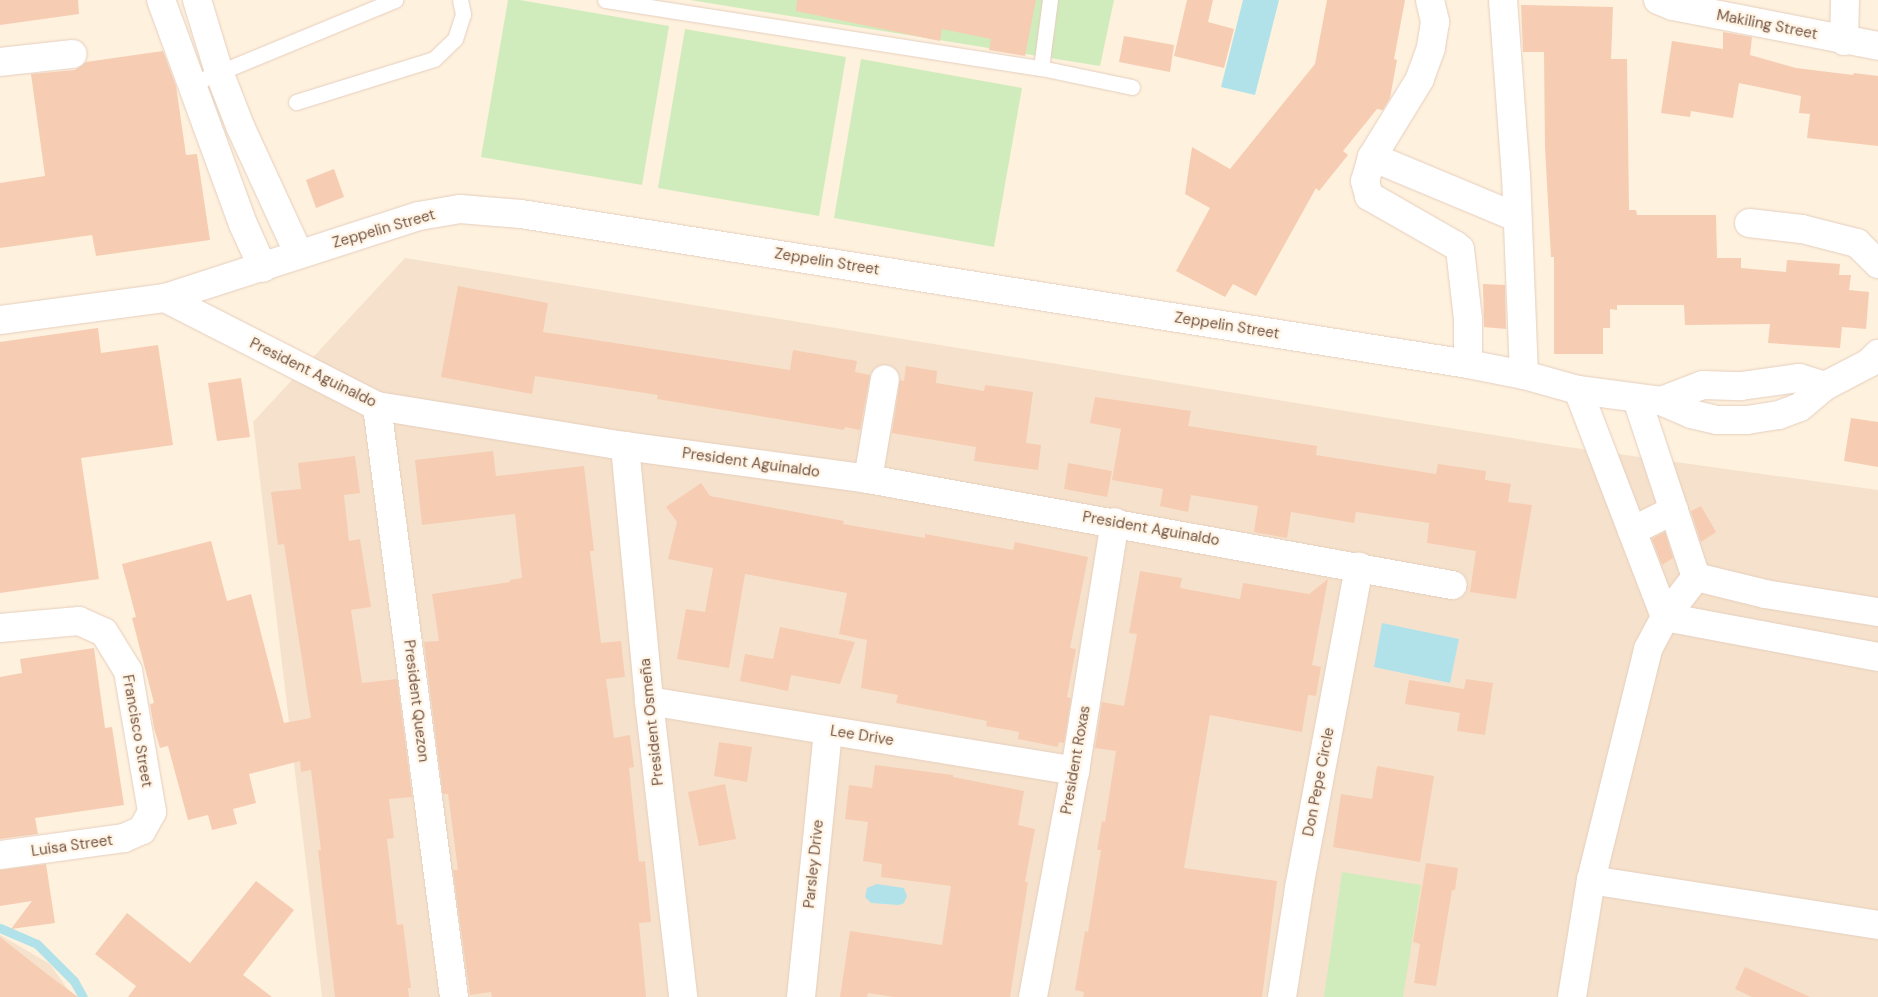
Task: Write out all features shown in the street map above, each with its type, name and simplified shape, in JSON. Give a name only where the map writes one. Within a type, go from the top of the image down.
[{"type":"street","points":[[161,0],[243,224],[263,268]]},
{"type":"street","points":[[197,0],[219,72],[240,126],[299,254]]},
{"type":"street","points":[[1430,0],[1435,22],[1431,48],[1420,79],[1372,158],[1365,181],[1369,196],[1460,249],[1468,319],[1468,364]]},
{"type":"street","points":[[1502,0],[1516,175],[1516,217],[1524,375]]},
{"type":"street","name":"Makiling Street","points":[[1658,0],[1673,6],[1844,41],[1878,46]]},
{"type":"street","points":[[1844,41],[1845,0]]},
{"type":"street","points":[[0,62],[72,54]]},
{"type":"street","points":[[1372,158],[1516,217]]},
{"type":"street","name":"Zeppelin Street","points":[[0,320],[165,298],[263,268],[299,254],[419,216],[460,209],[521,214],[1468,364],[1524,375],[1578,390],[1649,400],[1717,420],[1747,420],[1780,415],[1800,408],[1825,386],[1869,363],[1878,354]]},
{"type":"street","points":[[1749,223],[1802,229],[1857,243],[1878,264]]},
{"type":"street","name":"President Aguinaldo","points":[[165,298],[377,406],[625,446],[868,479],[1115,522],[1452,585]]},
{"type":"street","points":[[868,479],[885,379]]},
{"type":"street","points":[[1578,390],[1665,617]]},
{"type":"street","points":[[1649,400],[1674,510],[1696,577]]},
{"type":"street","name":"President Quezon","points":[[377,406],[454,997]]},
{"type":"street","name":"President Osmeña","points":[[625,446],[649,701],[683,997]]},
{"type":"street","points":[[1632,531],[1674,510]]},
{"type":"street","name":"President Roxas","points":[[1033,997],[1075,771],[1115,522]]},
{"type":"street","name":"Don Pepe Circle","points":[[1282,997],[1298,888],[1359,567]]},
{"type":"street","points":[[1696,577],[1765,594],[1878,612]]},
{"type":"street","points":[[1572,997],[1591,880],[1648,649],[1665,617],[1696,577]]},
{"type":"street","points":[[1665,617],[1878,657]]},
{"type":"street","name":"Francisco Street","points":[[0,628],[79,621],[104,632],[128,670],[152,812],[142,830]]},
{"type":"street","name":"Lee Drive","points":[[649,701],[1075,771]]},
{"type":"street","name":"Parsley Drive","points":[[801,997],[828,731]]},
{"type":"street","name":"Luisa Street","points":[[0,855],[124,838],[142,830]]},
{"type":"street","points":[[1591,880],[1878,925]]},
{"type":"lane","points":[[191,84],[394,0]]},
{"type":"lane","points":[[296,102],[434,59],[455,40],[463,14],[460,0]]},
{"type":"lane","points":[[606,0],[1040,68],[1132,87]]},
{"type":"lane","points":[[1040,68],[1050,0]]},
{"type":"shaded area","points":[[405,258],[1561,446],[1878,490],[1878,997],[322,997],[253,422]]},
{"type":"shaded area","points":[[0,935],[50,964],[73,997],[0,997]]},
{"type":"green space","points":[[508,0],[520,0],[669,26],[642,185],[481,157]]},
{"type":"green space","points":[[690,0],[1114,0],[1100,66]]},
{"type":"green space","points":[[685,29],[846,57],[819,216],[658,188]]},
{"type":"green space","points":[[861,59],[1022,88],[994,247],[834,218]]},
{"type":"green space","points":[[1342,872],[1421,885],[1403,997],[1324,997]]},
{"type":"water","points":[[1243,0],[1279,0],[1255,95],[1221,87]]},
{"type":"water","points":[[1382,623],[1459,639],[1450,683],[1374,667]]},
{"type":"water","points":[[877,884],[904,888],[907,896],[904,903],[899,905],[871,903],[865,897],[867,888]]},
{"type":"building","points":[[0,0],[78,0],[79,14],[0,25]]},
{"type":"building","points":[[797,0],[1036,0],[1025,56],[989,50],[991,39],[942,29],[940,41],[796,11]]},
{"type":"building","points":[[1187,0],[1213,0],[1208,22],[1234,29],[1224,68],[1174,56]]},
{"type":"building","points":[[1327,0],[1405,0],[1394,59],[1397,60],[1390,98],[1383,110],[1377,109],[1343,151],[1348,155],[1319,191],[1316,188],[1256,296],[1233,284],[1225,297],[1176,271],[1210,208],[1185,194],[1192,147],[1230,169],[1315,64]]},
{"type":"building","points":[[1521,5],[1613,7],[1611,59],[1627,59],[1629,210],[1636,210],[1637,215],[1716,215],[1717,258],[1741,258],[1741,268],[1786,272],[1787,260],[1840,264],[1839,275],[1851,275],[1849,290],[1869,292],[1866,329],[1842,327],[1840,348],[1768,343],[1770,324],[1685,325],[1684,305],[1617,305],[1617,310],[1610,309],[1610,328],[1603,328],[1603,354],[1554,354],[1554,257],[1551,257],[1545,147],[1544,52],[1523,52]]},
{"type":"building","points":[[1723,32],[1752,37],[1750,55],[1796,68],[1878,76],[1878,146],[1807,138],[1810,114],[1799,113],[1801,96],[1739,83],[1733,118],[1691,111],[1690,117],[1661,113],[1672,41],[1723,49]]},
{"type":"building","points":[[1124,36],[1174,45],[1170,72],[1119,62]]},
{"type":"building","points":[[163,51],[176,86],[186,155],[197,154],[210,240],[96,256],[92,235],[0,248],[0,183],[45,176],[31,74],[75,70],[86,62]]},
{"type":"building","points":[[334,169],[344,197],[316,208],[306,180]]},
{"type":"building","points":[[1483,284],[1505,285],[1506,329],[1484,327]]},
{"type":"building","points":[[458,286],[548,303],[543,332],[790,370],[793,350],[857,361],[855,372],[870,375],[860,430],[845,427],[844,430],[657,399],[658,395],[535,376],[532,394],[441,377]]},
{"type":"building","points":[[98,328],[101,353],[158,345],[173,445],[81,458],[99,579],[0,593],[0,342]]},
{"type":"building","points":[[906,366],[937,371],[936,383],[984,391],[985,385],[1033,392],[1026,443],[1041,445],[1038,470],[974,461],[976,447],[892,433],[900,380],[904,381]]},
{"type":"building","points":[[241,378],[250,437],[217,441],[208,383]]},
{"type":"building","points":[[1095,397],[1191,411],[1188,426],[1317,446],[1316,455],[1436,474],[1438,464],[1486,471],[1485,480],[1511,484],[1508,502],[1532,505],[1516,599],[1470,592],[1476,551],[1427,543],[1429,523],[1356,512],[1354,523],[1291,512],[1287,538],[1254,532],[1258,506],[1191,495],[1188,512],[1160,506],[1163,489],[1112,480],[1121,429],[1090,423]]},
{"type":"building","points":[[1851,418],[1878,422],[1878,467],[1844,461]]},
{"type":"building","points":[[493,451],[496,476],[584,466],[594,551],[590,551],[601,643],[621,641],[625,677],[606,679],[614,738],[630,735],[634,767],[629,768],[639,862],[645,861],[651,922],[639,923],[646,997],[492,997],[491,992],[470,995],[453,870],[458,870],[448,794],[443,794],[424,642],[439,641],[432,594],[510,582],[510,580],[522,578],[515,514],[422,525],[415,460]]},
{"type":"building","points":[[355,456],[360,493],[344,495],[349,541],[360,539],[371,607],[351,610],[362,683],[397,679],[412,797],[389,799],[394,838],[387,839],[397,925],[403,924],[411,988],[408,988],[409,997],[335,997],[318,850],[321,850],[311,770],[301,772],[300,761],[249,774],[256,803],[233,809],[237,824],[212,830],[208,815],[188,820],[168,746],[160,748],[154,728],[150,704],[154,703],[132,618],[136,617],[122,564],[211,541],[227,601],[251,594],[284,723],[311,718],[284,544],[278,545],[271,492],[301,489],[298,463]]},
{"type":"building","points":[[1068,463],[1112,471],[1107,497],[1064,489]]},
{"type":"building","points":[[701,483],[710,496],[844,521],[843,524],[925,538],[925,534],[1013,550],[1015,542],[1088,557],[1070,648],[1076,649],[1067,697],[1071,698],[1064,743],[1059,742],[1058,747],[1018,739],[1019,732],[986,726],[987,721],[896,703],[898,695],[861,688],[867,640],[839,634],[847,593],[745,574],[729,668],[677,659],[686,609],[705,612],[713,568],[668,559],[677,522],[666,507]]},
{"type":"building","points":[[1701,506],[1716,532],[1701,542],[1691,511]]},
{"type":"building","points":[[1665,532],[1673,558],[1662,565],[1652,539]]},
{"type":"building","points":[[1140,571],[1182,578],[1180,588],[1240,599],[1243,583],[1309,594],[1328,579],[1312,665],[1321,667],[1316,696],[1308,695],[1302,732],[1210,715],[1184,868],[1277,881],[1262,997],[1083,997],[1084,992],[1075,990],[1085,931],[1088,932],[1101,850],[1097,850],[1102,821],[1105,822],[1116,751],[1095,748],[1102,702],[1124,706],[1137,634],[1129,633]]},
{"type":"building","points":[[780,627],[855,642],[840,684],[791,675],[788,691],[740,681],[745,654],[773,659]]},
{"type":"building","points":[[94,648],[105,728],[112,727],[124,805],[35,818],[38,834],[0,839],[0,677],[22,673],[20,659]]},
{"type":"building","points":[[1466,679],[1493,683],[1485,735],[1457,731],[1460,713],[1405,704],[1409,680],[1464,689]]},
{"type":"building","points":[[719,742],[752,747],[747,782],[714,776]]},
{"type":"building","points":[[875,765],[953,775],[953,777],[1024,791],[1018,825],[1035,829],[1025,882],[1028,882],[1010,997],[894,997],[868,993],[867,997],[840,997],[850,931],[942,945],[951,886],[881,877],[882,864],[863,861],[868,822],[845,819],[849,785],[872,788]]},
{"type":"building","points":[[1377,766],[1434,776],[1420,862],[1333,847],[1341,794],[1372,799]]},
{"type":"building","points":[[725,784],[736,839],[699,846],[688,792]]},
{"type":"building","points":[[1426,863],[1458,868],[1455,890],[1452,890],[1436,986],[1414,983],[1420,944],[1413,942]]},
{"type":"building","points":[[46,864],[55,923],[11,929],[32,901],[0,906],[0,870]]},
{"type":"building","points":[[256,881],[294,910],[243,975],[272,997],[128,997],[136,986],[95,954],[127,913],[190,963]]},
{"type":"building","points":[[0,937],[47,974],[78,997],[0,997]]},
{"type":"building","points":[[1745,967],[1810,997],[1752,997],[1735,989]]},
{"type":"waterway","points":[[0,928],[37,944],[74,981],[83,997]]}]
